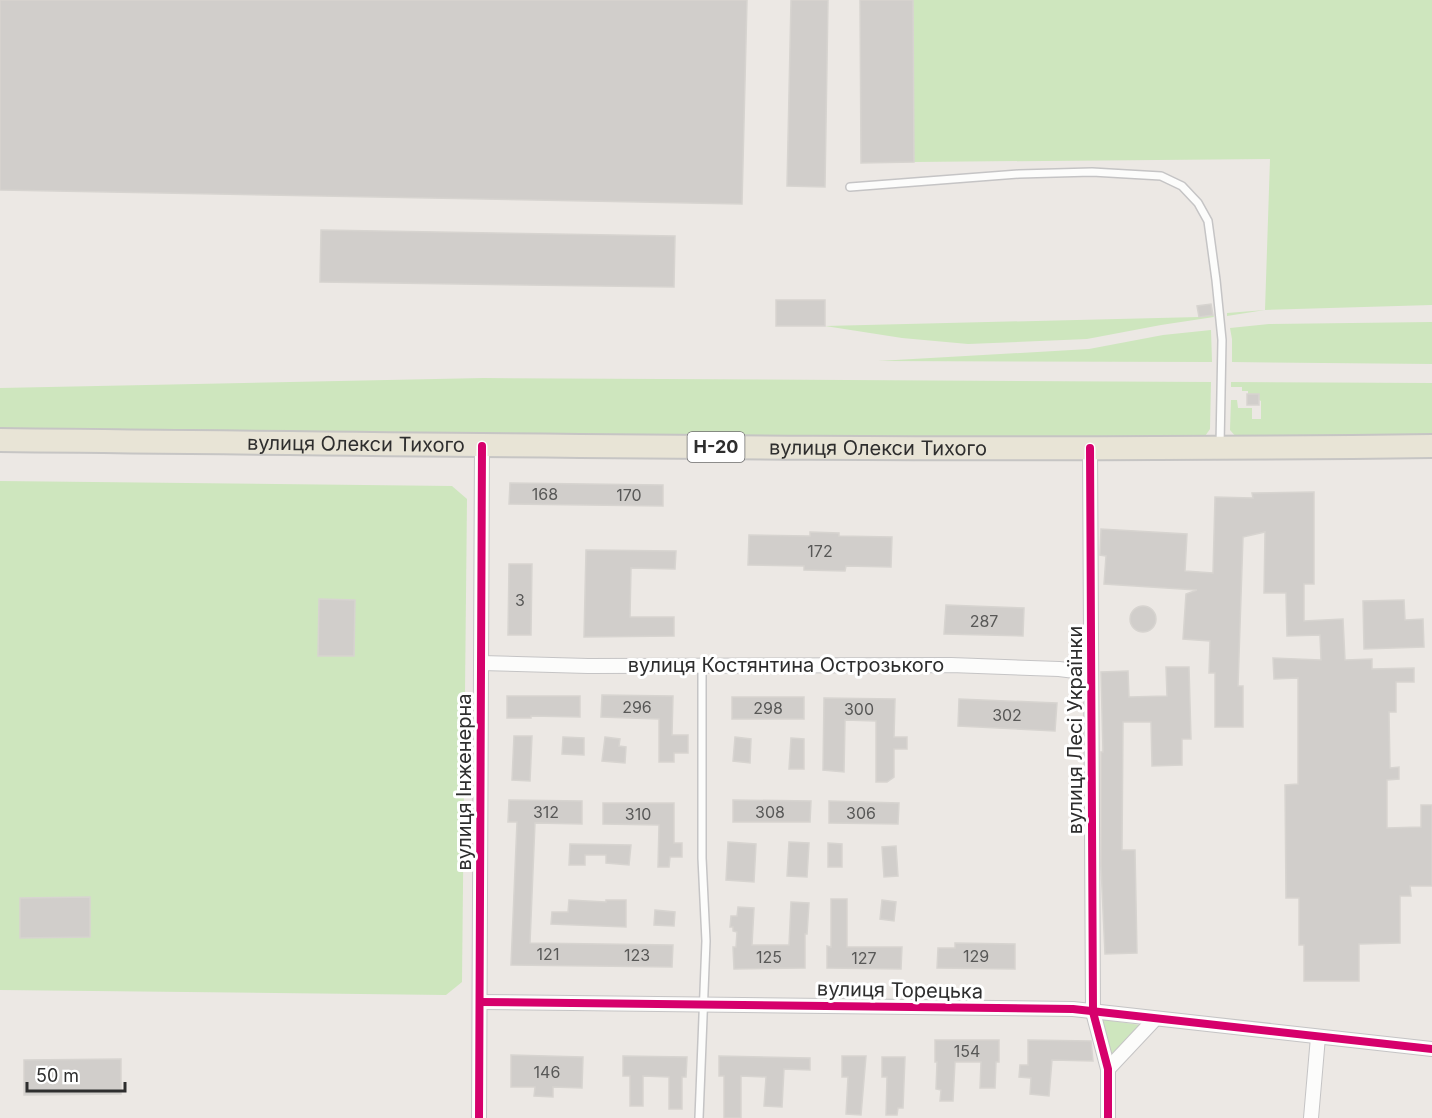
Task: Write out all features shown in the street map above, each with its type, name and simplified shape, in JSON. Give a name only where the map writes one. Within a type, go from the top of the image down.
[{"type":"main road","name":"вулиця Олекси Тихого","points":[[0,440],[482,446],[1090,448],[1432,446]]},
{"type":"street","name":"вулиця Інженерна","points":[[479,1118],[482,446]]},
{"type":"street","name":"вулиця Лесі Українки","points":[[1090,448],[1093,1012],[1107,1070]]},
{"type":"street","name":"вулиця Костянтина Острозького","points":[[481,663],[588,666],[951,665],[1059,669],[1091,674]]},
{"type":"street","name":"вулиця Торецька","points":[[480,1002],[1073,1009],[1432,1049]]},
{"type":"street","points":[[1108,1118],[1107,1070],[1155,1019]]},
{"type":"street","points":[[1311,1118],[1318,1037]]},
{"type":"lane","points":[[850,187],[1019,174],[1092,172],[1161,176],[1182,186],[1198,202],[1208,220],[1214,261],[1222,340],[1220,447]]},
{"type":"lane","points":[[699,1118],[706,941],[702,858],[702,665]]},
{"type":"green space","points":[[913,0],[1432,0],[1432,305],[1265,310],[1270,159],[914,162]]},
{"type":"green space","points":[[1265,310],[1227,316],[1227,313]]},
{"type":"green space","points":[[1213,315],[1214,317],[1087,339],[968,344],[902,338],[825,326],[1199,317]]},
{"type":"green space","points":[[1432,322],[1432,364],[1232,362],[1230,328],[1269,324]]},
{"type":"green space","points":[[1211,330],[1212,362],[878,361],[1089,349],[1163,335]]},
{"type":"green space","points":[[484,378],[1211,382],[1210,429],[1203,439],[0,428],[0,388]]},
{"type":"green space","points":[[1231,382],[1432,383],[1432,436],[1237,438],[1230,430],[1231,400],[1237,400],[1238,408],[1252,408],[1252,419],[1261,419],[1261,401],[1248,394],[1248,391],[1242,391],[1242,387],[1231,387]]},
{"type":"green space","points":[[0,481],[452,486],[467,499],[462,982],[446,995],[0,990]]},
{"type":"green space","points":[[1099,1019],[1140,1025],[1111,1057]]},
{"type":"building","points":[[0,0],[747,0],[742,204],[0,190]]},
{"type":"building","points":[[791,0],[828,0],[825,187],[787,186]]},
{"type":"building","points":[[860,0],[913,0],[914,162],[861,163]]},
{"type":"building","points":[[321,230],[675,236],[674,287],[320,282]]},
{"type":"building","points":[[776,300],[825,300],[825,326],[776,326]]},
{"type":"building","points":[[1211,304],[1213,315],[1199,317],[1197,306]]},
{"type":"building","points":[[1247,394],[1259,394],[1259,405],[1247,405]]},
{"type":"building","points":[[510,483],[663,485],[663,506],[509,504]]},
{"type":"building","points":[[1314,492],[1314,584],[1304,584],[1304,621],[1343,619],[1345,660],[1372,659],[1372,669],[1414,668],[1414,682],[1396,682],[1396,712],[1389,712],[1390,768],[1399,767],[1399,779],[1387,780],[1387,828],[1421,827],[1421,805],[1432,805],[1432,886],[1410,886],[1411,896],[1400,896],[1400,943],[1359,944],[1359,981],[1304,981],[1304,945],[1299,945],[1299,898],[1286,898],[1285,785],[1298,784],[1298,678],[1274,679],[1273,658],[1321,660],[1320,635],[1287,636],[1286,593],[1264,593],[1265,532],[1243,537],[1238,686],[1243,686],[1243,727],[1215,727],[1215,673],[1209,673],[1210,641],[1183,639],[1186,594],[1197,590],[1104,584],[1106,556],[1100,555],[1101,529],[1187,534],[1185,571],[1213,573],[1215,497],[1253,498],[1252,493]]},
{"type":"building","points":[[810,532],[839,533],[839,536],[892,537],[891,567],[846,566],[845,571],[804,570],[804,566],[748,565],[749,535],[810,536]]},
{"type":"building","points":[[586,550],[676,551],[675,569],[631,568],[630,617],[674,617],[674,636],[584,637]]},
{"type":"building","points":[[509,564],[532,564],[531,635],[508,635]]},
{"type":"building","points":[[319,599],[355,600],[354,656],[318,656]]},
{"type":"building","points":[[1404,600],[1405,620],[1423,619],[1424,647],[1364,649],[1363,601]]},
{"type":"building","points":[[946,605],[1024,608],[1023,636],[944,634]]},
{"type":"building","points":[[1143,606],[1152,610],[1156,619],[1152,628],[1143,632],[1134,628],[1130,619],[1134,610]]},
{"type":"building","points":[[1166,667],[1189,667],[1191,739],[1182,739],[1182,765],[1152,766],[1151,722],[1123,722],[1122,850],[1135,850],[1137,953],[1105,954],[1101,866],[1101,752],[1103,752],[1101,672],[1128,671],[1129,697],[1167,696]]},
{"type":"building","points":[[602,695],[673,696],[672,735],[688,735],[688,753],[674,753],[674,762],[659,762],[659,719],[601,717]]},
{"type":"building","points":[[507,696],[580,696],[580,717],[507,718]]},
{"type":"building","points":[[732,697],[804,697],[804,719],[732,719]]},
{"type":"building","points":[[824,698],[895,699],[894,737],[907,737],[907,749],[894,749],[894,777],[887,782],[876,782],[876,721],[845,720],[844,772],[823,770]]},
{"type":"building","points":[[959,699],[1057,703],[1055,731],[958,726]]},
{"type":"building","points":[[514,736],[532,736],[530,781],[512,780]]},
{"type":"building","points":[[563,737],[584,738],[584,755],[562,754]]},
{"type":"building","points":[[605,737],[620,739],[619,746],[626,747],[625,763],[602,761]]},
{"type":"building","points":[[735,737],[751,739],[750,763],[733,761]]},
{"type":"building","points":[[791,738],[804,739],[804,769],[789,769]]},
{"type":"building","points":[[509,800],[582,801],[582,824],[535,823],[530,943],[673,945],[672,967],[511,965],[517,822],[508,822]]},
{"type":"building","points":[[733,800],[811,801],[810,822],[733,822]]},
{"type":"building","points":[[829,801],[899,803],[898,824],[829,823]]},
{"type":"building","points":[[603,803],[674,803],[674,843],[682,843],[682,857],[670,857],[669,867],[658,867],[659,825],[603,824]]},
{"type":"building","points":[[728,842],[756,844],[754,882],[726,880]]},
{"type":"building","points":[[789,842],[809,843],[807,877],[787,876]]},
{"type":"building","points":[[828,843],[842,844],[842,867],[828,867]]},
{"type":"building","points":[[570,844],[631,845],[629,865],[606,863],[606,855],[585,855],[585,865],[569,865]]},
{"type":"building","points":[[896,846],[898,876],[884,877],[882,847]]},
{"type":"building","points":[[90,897],[90,937],[20,938],[20,898]]},
{"type":"building","points":[[831,899],[847,899],[847,947],[902,947],[901,969],[827,968],[827,946],[831,947]]},
{"type":"building","points":[[569,900],[606,902],[606,900],[626,900],[626,927],[551,924],[552,912],[568,912]]},
{"type":"building","points":[[882,900],[896,902],[894,921],[880,919]]},
{"type":"building","points":[[791,902],[809,903],[807,934],[805,934],[805,968],[734,969],[733,947],[736,947],[737,932],[730,927],[731,916],[737,916],[738,907],[754,908],[752,945],[789,945]]},
{"type":"building","points":[[655,910],[675,912],[674,926],[654,925]]},
{"type":"building","points":[[955,943],[1015,944],[1015,969],[937,968],[938,948],[955,948]]},
{"type":"building","points":[[935,1040],[999,1040],[999,1062],[996,1062],[995,1088],[980,1088],[981,1062],[955,1062],[953,1101],[940,1101],[941,1090],[936,1089]]},
{"type":"building","points":[[1028,1040],[1091,1041],[1093,1061],[1052,1060],[1049,1096],[1030,1094],[1031,1078],[1019,1077],[1020,1065],[1028,1065]]},
{"type":"building","points":[[511,1055],[583,1057],[582,1088],[553,1087],[553,1097],[534,1096],[535,1087],[511,1087]]},
{"type":"building","points":[[623,1056],[687,1057],[686,1077],[682,1077],[682,1109],[669,1109],[669,1077],[643,1076],[643,1106],[630,1106],[630,1076],[623,1076]]},
{"type":"building","points":[[719,1056],[810,1058],[810,1070],[784,1069],[782,1107],[764,1106],[766,1077],[741,1076],[741,1118],[724,1118],[724,1076],[719,1076]]},
{"type":"building","points":[[842,1056],[866,1056],[861,1115],[846,1114],[848,1077],[842,1077]]},
{"type":"building","points":[[882,1057],[905,1057],[903,1108],[898,1108],[897,1115],[886,1115],[887,1077],[882,1077]]},
{"type":"building","points":[[121,1059],[121,1094],[24,1095],[24,1060]]},
{"type":"cycle path","points":[[479,1118],[482,446]]},
{"type":"cycle path","points":[[1090,448],[1093,1012],[1108,1069],[1108,1118]]},
{"type":"cycle path","points":[[480,1002],[1073,1009],[1432,1049]]}]
